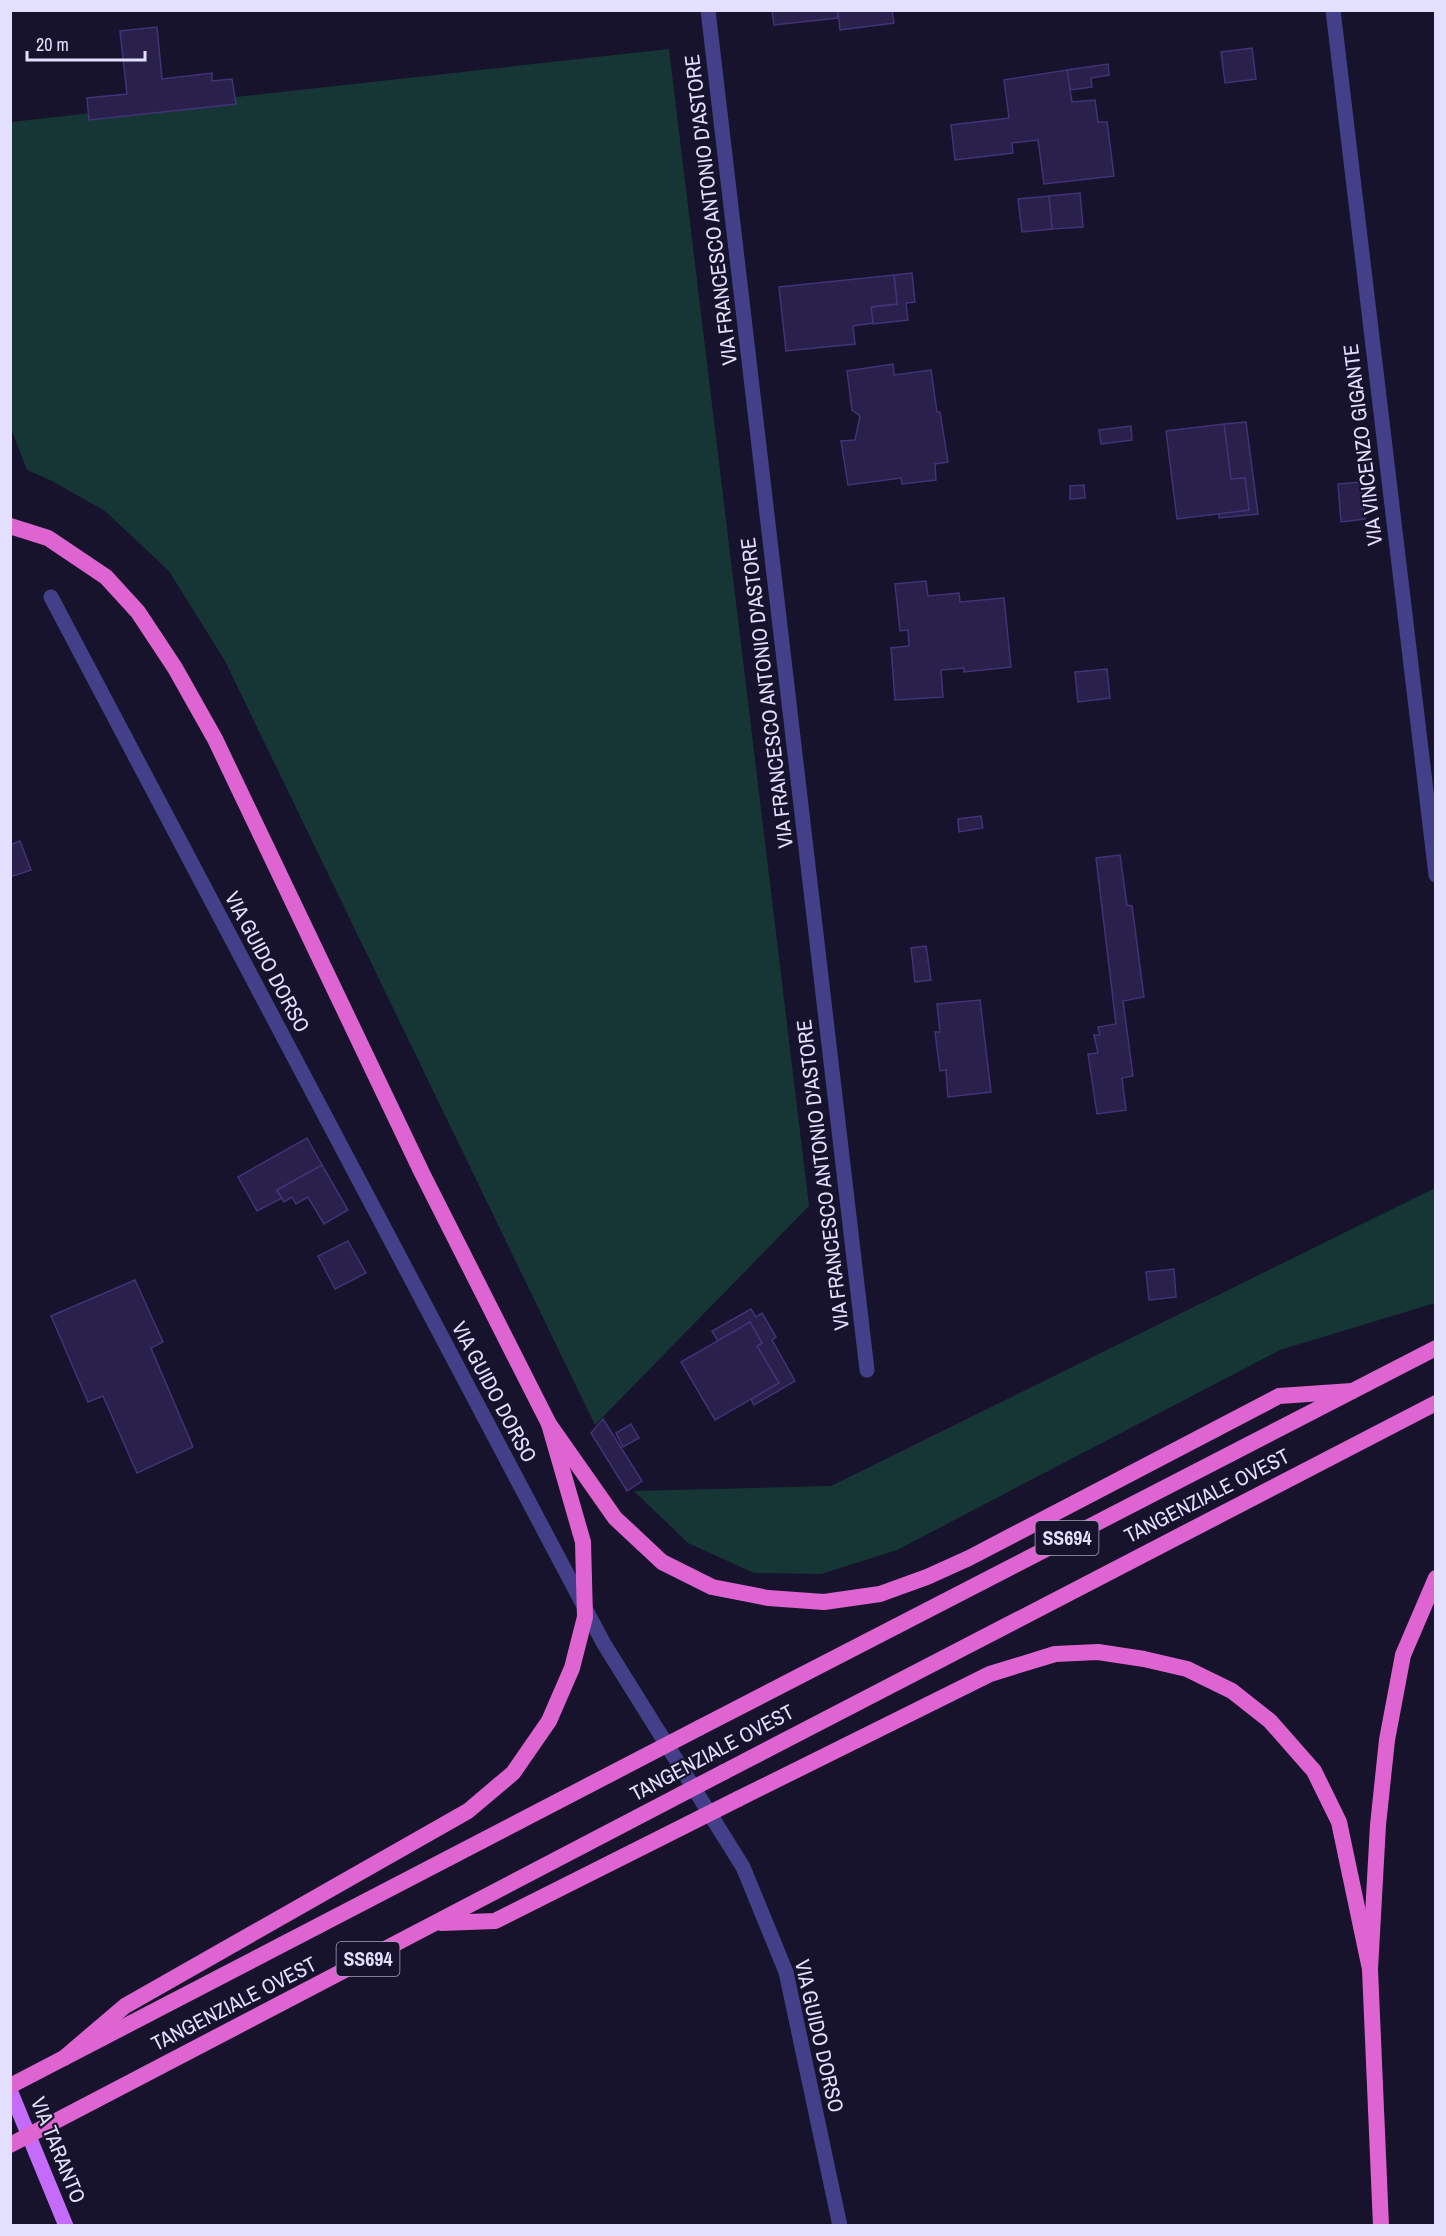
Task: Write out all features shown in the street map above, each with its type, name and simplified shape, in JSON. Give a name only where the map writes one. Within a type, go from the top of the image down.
[{"type":"highway","points":[[10,526],[48,538],[106,577],[138,612],[175,668],[215,739],[422,1173],[549,1424],[615,1518],[662,1562],[712,1587],[768,1598],[824,1602],[880,1594],[937,1572],[1279,1396],[1352,1391]]},
{"type":"highway","name":"TANGENZIALE OVEST","points":[[10,2088],[699,1728],[1436,1348]]},
{"type":"highway","name":"TANGENZIALE OVEST","points":[[10,2145],[1436,1403]]},
{"type":"highway","points":[[64,2058],[125,2006],[468,1812],[513,1773],[549,1721],[572,1668],[585,1617],[583,1542],[549,1424]]},
{"type":"highway","points":[[1381,2226],[1370,1970],[1378,1825],[1387,1740],[1403,1655],[1436,1578]]},
{"type":"highway","points":[[437,1923],[495,1921],[990,1674],[1055,1654],[1098,1652],[1187,1669],[1232,1691],[1270,1721],[1314,1771],[1339,1822],[1370,1970]]},
{"type":"main road","name":"VIA TARANTO","points":[[10,2088],[66,2226]]},
{"type":"street","name":"VIA FRANCESCO ANTONIO D'ASTORE","points":[[708,10],[867,1370]]},
{"type":"street","name":"VIA VINCENZO GIGANTE","points":[[1333,10],[1436,875]]},
{"type":"street","name":"VIA GUIDO DORSO","points":[[51,597],[604,1644],[743,1868],[786,1972],[840,2226]]},
{"type":"green space","points":[[669,49],[809,1206],[595,1425],[225,661],[169,571],[105,511],[50,480],[27,470],[11,428],[11,122]]},
{"type":"green space","points":[[1435,1188],[1435,1303],[1280,1350],[897,1550],[821,1574],[754,1573],[688,1543],[634,1491],[831,1486]]},
{"type":"building","points":[[772,10],[847,10],[838,12],[838,18],[774,25]]},
{"type":"building","points":[[892,10],[894,23],[840,30],[838,11]]},
{"type":"building","points":[[157,27],[162,79],[212,73],[212,81],[232,79],[236,104],[89,120],[87,98],[127,94],[120,31]]},
{"type":"building","points":[[1252,48],[1256,79],[1225,83],[1221,52]]},
{"type":"building","points":[[1108,64],[1109,75],[1091,78],[1092,87],[1070,90],[1067,70]]},
{"type":"building","points":[[1067,70],[1072,102],[1095,100],[1098,122],[1107,122],[1114,176],[1044,184],[1038,140],[1012,143],[1013,153],[955,160],[951,125],[1009,118],[1004,80]]},
{"type":"building","points":[[1080,193],[1083,227],[1052,229],[1049,196]]},
{"type":"building","points":[[1049,196],[1052,229],[1022,232],[1018,199]]},
{"type":"building","points":[[912,273],[915,302],[906,303],[908,320],[873,324],[871,307],[897,304],[894,275]]},
{"type":"building","points":[[894,275],[897,304],[871,307],[873,323],[853,326],[855,344],[786,351],[779,287]]},
{"type":"building","points":[[893,364],[894,375],[931,370],[948,462],[935,464],[936,480],[902,484],[901,478],[848,485],[841,441],[855,440],[860,416],[852,410],[847,371]]},
{"type":"building","points":[[1246,422],[1258,514],[1219,518],[1219,513],[1249,510],[1245,478],[1231,479],[1224,424]]},
{"type":"building","points":[[1224,424],[1231,479],[1245,478],[1249,510],[1177,519],[1166,431]]},
{"type":"building","points":[[1131,426],[1132,440],[1101,444],[1099,430]]},
{"type":"building","points":[[1361,482],[1365,519],[1341,522],[1338,484]]},
{"type":"building","points":[[1084,485],[1085,498],[1070,499],[1070,486]]},
{"type":"building","points":[[926,581],[928,596],[959,593],[960,602],[1004,598],[1011,667],[964,672],[964,668],[941,670],[943,697],[895,700],[891,648],[909,646],[908,630],[900,631],[895,584]]},
{"type":"building","points":[[1107,669],[1110,698],[1078,702],[1075,672]]},
{"type":"building","points":[[981,816],[983,828],[959,832],[958,819]]},
{"type":"building","points":[[20,841],[31,870],[10,877],[10,845]]},
{"type":"building","points":[[1120,855],[1127,905],[1132,906],[1144,997],[1123,1001],[1133,1076],[1122,1078],[1126,1110],[1097,1114],[1088,1054],[1098,1053],[1094,1035],[1100,1035],[1098,1027],[1116,1024],[1096,858]]},
{"type":"building","points":[[926,946],[931,980],[915,982],[911,948]]},
{"type":"building","points":[[980,1000],[991,1092],[948,1097],[946,1070],[940,1071],[935,1032],[940,1032],[937,1004]]},
{"type":"building","points":[[307,1138],[322,1165],[277,1190],[282,1198],[257,1211],[238,1177]]},
{"type":"building","points":[[322,1165],[348,1210],[324,1224],[308,1197],[296,1204],[292,1197],[284,1202],[277,1190]]},
{"type":"building","points":[[348,1241],[366,1273],[335,1289],[318,1256]]},
{"type":"building","points":[[1174,1269],[1176,1297],[1149,1300],[1146,1272]]},
{"type":"building","points":[[135,1280],[163,1342],[151,1348],[193,1447],[137,1473],[103,1396],[88,1402],[51,1316]]},
{"type":"building","points":[[751,1309],[756,1317],[762,1313],[776,1337],[772,1340],[795,1381],[754,1405],[751,1399],[779,1383],[757,1346],[762,1343],[750,1322],[718,1341],[712,1331]]},
{"type":"building","points":[[750,1322],[762,1343],[757,1346],[779,1383],[715,1420],[681,1362]]},
{"type":"building","points":[[603,1419],[642,1481],[627,1491],[591,1433]]},
{"type":"building","points":[[631,1424],[639,1438],[623,1447],[616,1433]]}]
